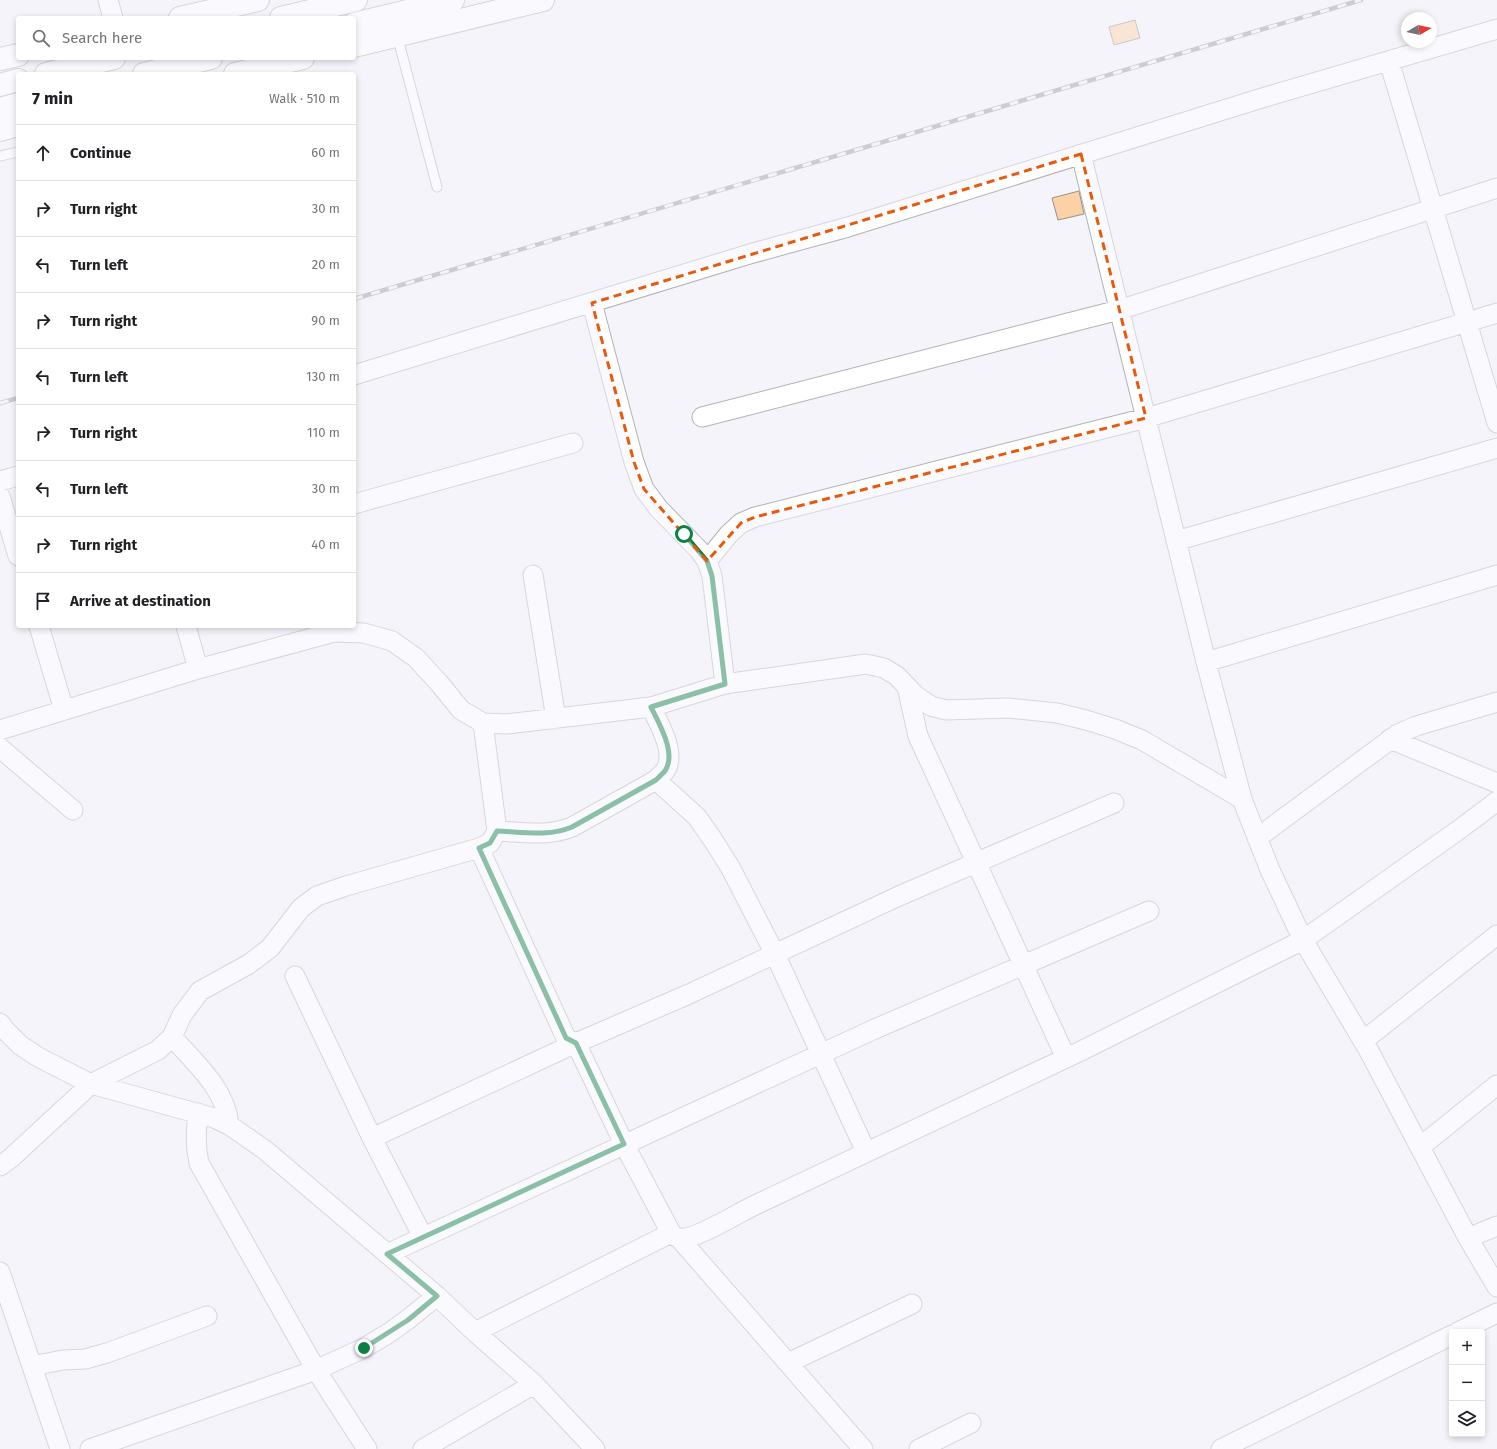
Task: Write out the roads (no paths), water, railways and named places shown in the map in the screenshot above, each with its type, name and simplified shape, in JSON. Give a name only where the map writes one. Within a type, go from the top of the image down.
[{"type":"main road","points":[[189,16],[258,0]]},
{"type":"main road","points":[[289,16],[356,0]]},
{"type":"main road","points":[[356,24],[453,0]]},
{"type":"main road","points":[[356,45],[543,0]]},
{"type":"main road","points":[[0,59],[16,55]]},
{"type":"main road","points":[[54,72],[106,60]]},
{"type":"main road","points":[[152,72],[203,60]]},
{"type":"main road","points":[[256,71],[290,65]]},
{"type":"main road","points":[[0,85],[16,81]]},
{"type":"main road","points":[[0,109],[16,105]]},
{"type":"main road","points":[[0,130],[16,126]]},
{"type":"street","points":[[108,0],[112,16]]},
{"type":"street","points":[[356,374],[753,253],[856,224],[1262,98],[1497,29]]},
{"type":"street","points":[[1389,61],[1497,423]]},
{"type":"street","points":[[1081,154],[1206,662],[1242,799],[1270,870],[1303,940],[1363,1041],[1468,1238],[1497,1287]]},
{"type":"street","points":[[702,417],[1119,310],[1497,188]]},
{"type":"street","points":[[592,302],[634,462],[644,489],[659,509],[684,534],[707,561],[712,576],[725,684]]},
{"type":"street","points":[[707,561],[740,523],[755,517],[1146,418],[1497,313]]},
{"type":"street","points":[[356,503],[573,444]]},
{"type":"street","points":[[1176,540],[1497,448]]},
{"type":"street","points":[[0,481],[16,477]]},
{"type":"street","points":[[0,496],[16,549]]},
{"type":"street","points":[[532,575],[556,719]]},
{"type":"street","points":[[1206,662],[1497,575]]},
{"type":"street","points":[[40,628],[64,710]]},
{"type":"street","points":[[187,628],[198,669]]},
{"type":"street","points":[[0,730],[333,629],[364,633],[392,641],[416,658],[461,710],[483,723],[507,724],[651,707],[725,684],[866,664],[884,668],[897,676],[916,696],[931,706],[946,710],[1008,708],[1057,712],[1115,729],[1142,740],[1242,799]]},
{"type":"street","points":[[907,687],[918,736],[1066,1058]]},
{"type":"street","points":[[1257,838],[1398,734],[1416,726],[1497,702]]},
{"type":"street","points":[[497,831],[549,834],[560,832],[572,827],[656,780],[666,770],[669,759],[668,747],[664,735],[651,707]]},
{"type":"street","points":[[0,1166],[11,1158],[91,1084],[158,1050],[172,1037],[182,1015],[200,991],[249,964],[270,948],[300,908],[317,896],[346,886],[479,848],[490,843],[497,831],[483,723]]},
{"type":"street","points":[[1390,739],[1497,783]]},
{"type":"street","points":[[0,748],[73,810]]},
{"type":"street","points":[[656,780],[697,817],[730,868],[774,954],[866,1152]]},
{"type":"street","points":[[475,1332],[675,1236],[689,1237],[698,1234],[866,1152],[1066,1058],[1303,940],[1460,829],[1497,801]]},
{"type":"street","points":[[372,1138],[576,1043],[899,896],[1114,803]]},
{"type":"street","points":[[479,848],[566,1038],[576,1043],[624,1144],[675,1236],[863,1449]]},
{"type":"street","points":[[387,1254],[877,1028],[1149,911]]},
{"type":"street","points":[[1363,1041],[1497,935]]},
{"type":"street","points":[[296,976],[372,1138],[423,1237]]},
{"type":"street","points":[[0,1023],[20,1045],[38,1057],[91,1084],[214,1118],[230,1125],[265,1150],[437,1296],[534,1384],[595,1449]]},
{"type":"street","points":[[172,1037],[208,1077],[219,1092],[229,1117],[230,1125]]},
{"type":"street","points":[[1420,1147],[1497,1085]]},
{"type":"street","points":[[198,1113],[196,1149],[199,1163],[316,1370],[367,1449]]},
{"type":"street","points":[[1468,1238],[1497,1226]]},
{"type":"street","points":[[0,1272],[60,1449]]},
{"type":"street","points":[[90,1449],[316,1370],[364,1348],[389,1333],[408,1320],[437,1296]]},
{"type":"street","points":[[788,1363],[912,1304]]},
{"type":"street","points":[[1464,1329],[1497,1313]]},
{"type":"street","points":[[32,1366],[63,1360],[85,1359],[107,1353],[207,1316]]},
{"type":"street","points":[[1221,1449],[1449,1336]]},
{"type":"street","points":[[423,1449],[534,1384]]},
{"type":"street","points":[[919,1449],[971,1423]]},
{"type":"lane","points":[[397,35],[436,187]]},
{"type":"lane","points":[[0,156],[16,152]]},
{"type":"railway","points":[[356,298],[1361,0]]},
{"type":"railway","points":[[0,403],[16,399]]}]
